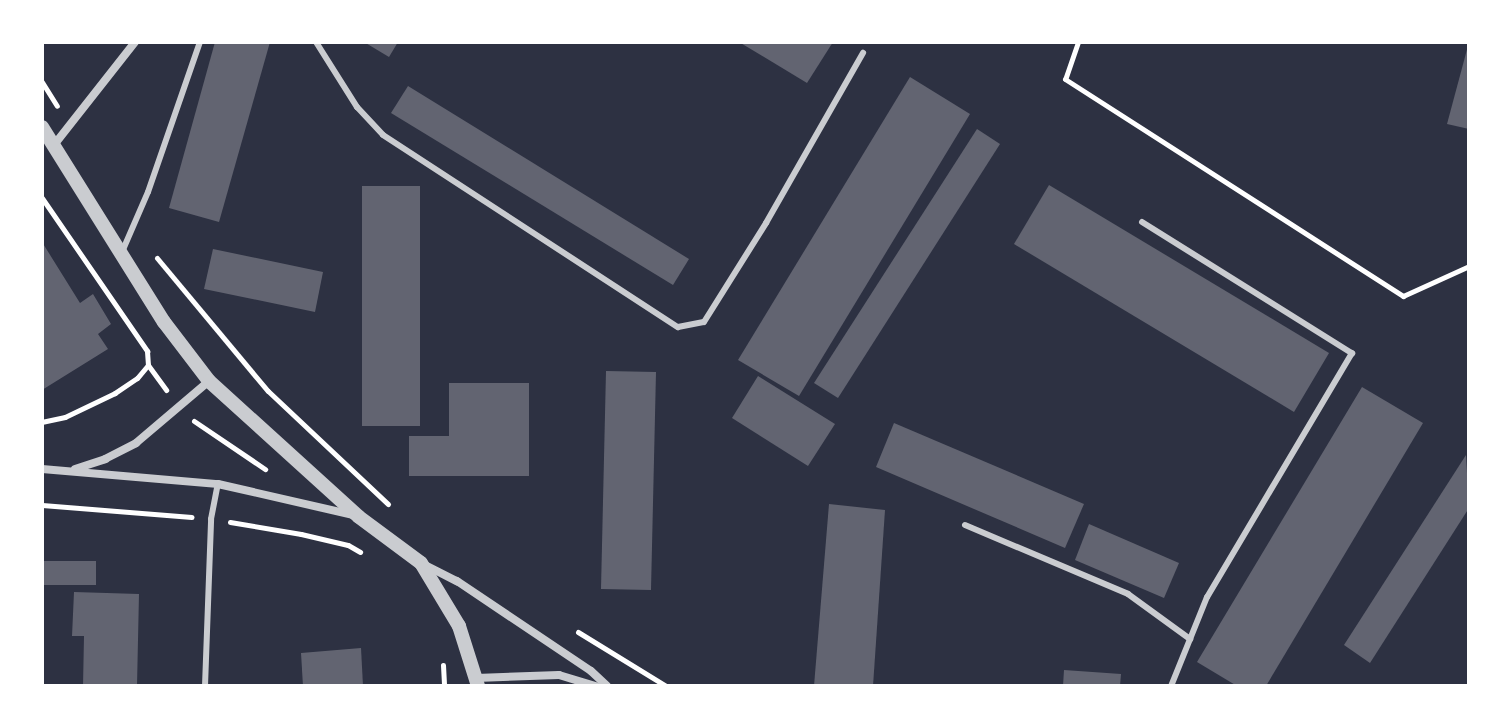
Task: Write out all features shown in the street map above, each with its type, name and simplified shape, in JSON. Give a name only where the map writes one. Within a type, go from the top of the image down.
[{"type":"street","points":[[54,145],[135,42]]},
{"type":"street","points":[[42,127],[164,322],[209,381],[359,517],[421,563],[457,581],[591,671],[607,686]]},
{"type":"street","points":[[71,470],[105,459],[136,443],[209,381]]},
{"type":"street","points":[[42,469],[218,484],[359,517]]},
{"type":"street","points":[[421,563],[459,626],[477,682],[559,675],[596,686]]},
{"type":"lane","points":[[122,252],[200,42]]},
{"type":"lane","points":[[316,42],[357,107],[383,135],[678,327],[704,322],[766,223],[863,53]]},
{"type":"lane","points":[[1142,222],[1352,353],[1207,597],[1171,686]]},
{"type":"lane","points":[[205,686],[211,519],[218,484]]},
{"type":"lane","points":[[965,525],[1128,594],[1190,639]]},
{"type":"path","points":[[1078,42],[1065,79],[1403,296],[1469,266]]},
{"type":"path","points":[[42,82],[70,125]]},
{"type":"path","points":[[42,198],[147,351],[148,365],[137,378],[115,393],[65,417],[42,422]]},
{"type":"path","points":[[135,223],[159,261],[268,391],[398,512]]},
{"type":"path","points":[[203,428],[273,475]]},
{"type":"path","points":[[42,505],[211,519],[348,545],[370,559]]},
{"type":"path","points":[[568,626],[666,686]]},
{"type":"path","points":[[439,652],[444,686]]},
{"type":"building","points":[[215,42],[270,42],[219,222],[169,208]]},
{"type":"building","points":[[364,42],[398,42],[389,57]]},
{"type":"building","points":[[739,42],[833,42],[807,83]]},
{"type":"building","points":[[1469,42],[1469,129],[1447,124]]},
{"type":"building","points":[[910,77],[970,114],[799,396],[738,360]]},
{"type":"building","points":[[408,86],[689,259],[673,285],[391,113]]},
{"type":"building","points":[[977,129],[1000,144],[838,398],[814,383]]},
{"type":"building","points":[[1049,185],[1329,353],[1294,412],[1014,244]]},
{"type":"building","points":[[362,186],[420,186],[420,426],[362,426]]},
{"type":"building","points":[[42,242],[80,303],[93,294],[111,324],[98,334],[108,349],[42,390]]},
{"type":"building","points":[[213,249],[323,272],[315,312],[204,289]]},
{"type":"building","points":[[606,371],[656,372],[651,590],[601,589]]},
{"type":"building","points":[[758,376],[835,424],[808,466],[732,418]]},
{"type":"building","points":[[449,383],[529,383],[529,476],[409,476],[409,436],[449,436]]},
{"type":"building","points":[[1362,387],[1423,423],[1266,686],[1237,686],[1197,662]]},
{"type":"building","points":[[894,423],[1084,504],[1065,548],[876,467]]},
{"type":"building","points":[[1466,455],[1469,508],[1370,663],[1344,645]]},
{"type":"building","points":[[829,504],[885,510],[873,686],[814,686]]},
{"type":"building","points":[[1089,524],[1179,563],[1164,598],[1075,560]]},
{"type":"building","points":[[42,561],[96,561],[96,585],[42,585]]},
{"type":"building","points":[[74,592],[139,594],[137,686],[83,686],[84,636],[72,636]]},
{"type":"building","points":[[361,648],[363,686],[303,686],[301,653]]},
{"type":"building","points":[[1064,670],[1121,674],[1120,686],[1063,686]]}]
